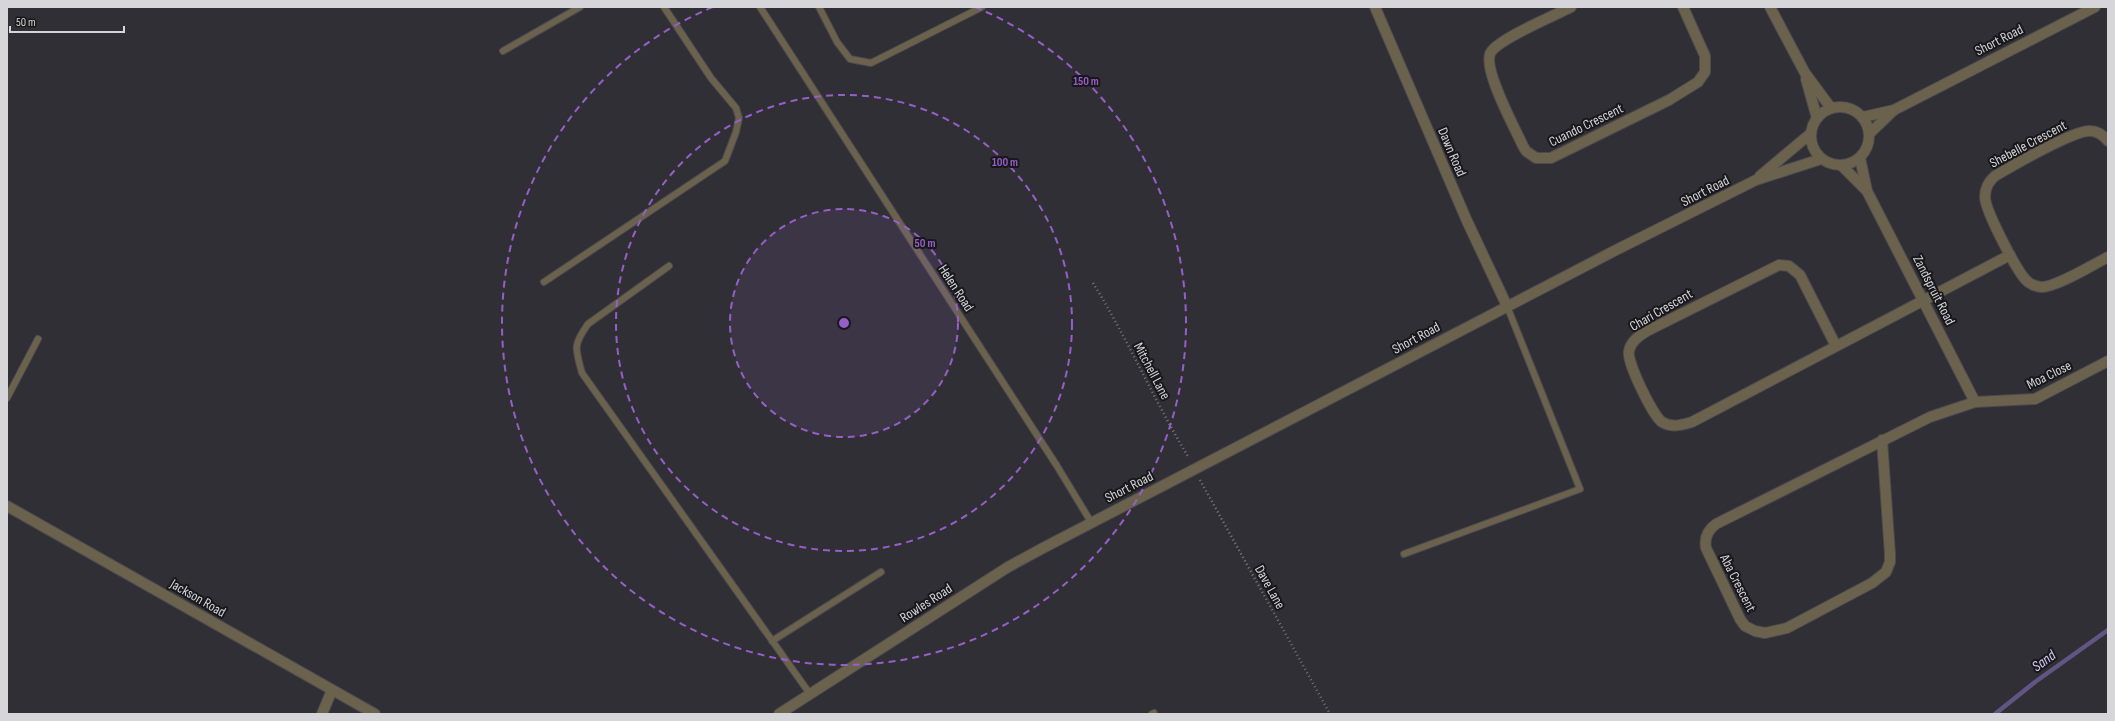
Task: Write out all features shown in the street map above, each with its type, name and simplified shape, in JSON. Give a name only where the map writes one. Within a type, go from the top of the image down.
[{"type":"street","name":"Dawn Road","points":[[1375,7],[1467,221],[1507,306]]},
{"type":"street","name":"Cuando Crescent","points":[[1571,7],[1513,36],[1491,51],[1488,58],[1490,75],[1523,146],[1526,152],[1536,158],[1551,158],[1579,145],[1670,100],[1698,82],[1705,72],[1705,56],[1683,7]]},
{"type":"street","points":[[1770,7],[1805,73],[1831,108]]},
{"type":"street","name":"Short Road","points":[[1863,117],[1894,110],[2095,7]]},
{"type":"street","points":[[1805,73],[1817,118]]},
{"type":"street","points":[[1831,108],[1848,108],[1863,117],[1870,133],[1866,151],[1860,158],[1852,163],[1842,166],[1831,164],[1821,159],[1814,150],[1810,134],[1817,118],[1831,108]]},
{"type":"street","name":"Short Road","points":[[1870,133],[1894,110]]},
{"type":"street","name":"Shebelle Crescent","points":[[2108,141],[2098,133],[2083,131],[2003,171],[1990,181],[1985,192],[1985,202],[2010,255],[2028,282],[2040,287],[2056,283],[2108,257]]},
{"type":"street","name":"Short Road","points":[[1756,180],[1810,134]]},
{"type":"street","name":"Zandspruit Road","points":[[1860,158],[1867,191],[1975,402]]},
{"type":"street","name":"Short Road","points":[[1091,522],[1507,306],[1756,180],[1821,159]]},
{"type":"street","name":"Zandspruit Road","points":[[1842,166],[1867,191]]},
{"type":"street","points":[[1923,300],[2010,255]]},
{"type":"street","name":"Chari Crescent","points":[[1836,346],[1800,275],[1789,266],[1779,265],[1647,331],[1633,342],[1628,352],[1631,367],[1657,417],[1661,421],[1672,426],[1692,422],[1836,346],[1923,300]]},
{"type":"street","name":"Moa Close","points":[[1975,402],[2035,399],[2108,361]]},
{"type":"street","name":"Aba Crescent","points":[[1882,440],[1890,554],[1890,562],[1886,572],[1872,583],[1787,628],[1765,633],[1755,631],[1745,626],[1731,602],[1708,554],[1705,539],[1711,528],[1724,519],[1882,440],[1930,417],[1975,402]]},
{"type":"street","name":"Jackson Road","points":[[7,506],[375,714]]},
{"type":"street","name":"Rowles Road","points":[[779,714],[1008,567],[1091,522]]},
{"type":"street","points":[[322,714],[332,690]]},
{"type":"lane","points":[[503,51],[580,7]]},
{"type":"lane","points":[[544,282],[725,161],[736,132],[739,118],[736,108],[710,78],[664,7]]},
{"type":"lane","name":"Helen Road","points":[[760,7],[1057,466],[1091,522]]},
{"type":"lane","points":[[819,7],[837,42],[850,59],[871,63],[982,7]]},
{"type":"lane","points":[[669,266],[588,324],[580,335],[575,349],[582,373],[601,402],[810,694]]},
{"type":"lane","points":[[1404,554],[1580,489],[1507,306]]},
{"type":"lane","points":[[7,398],[38,339]]},
{"type":"lane","points":[[772,641],[881,572]]},
{"type":"path","name":"Mitchell Lane","points":[[1093,283],[1111,312],[1139,370],[1195,468]]},
{"type":"path","name":"Dave Lane","points":[[1195,468],[1205,490],[1330,714]]},
{"type":"waterway","name":"Sand","points":[[1995,714],[2035,682],[2108,630]]}]
